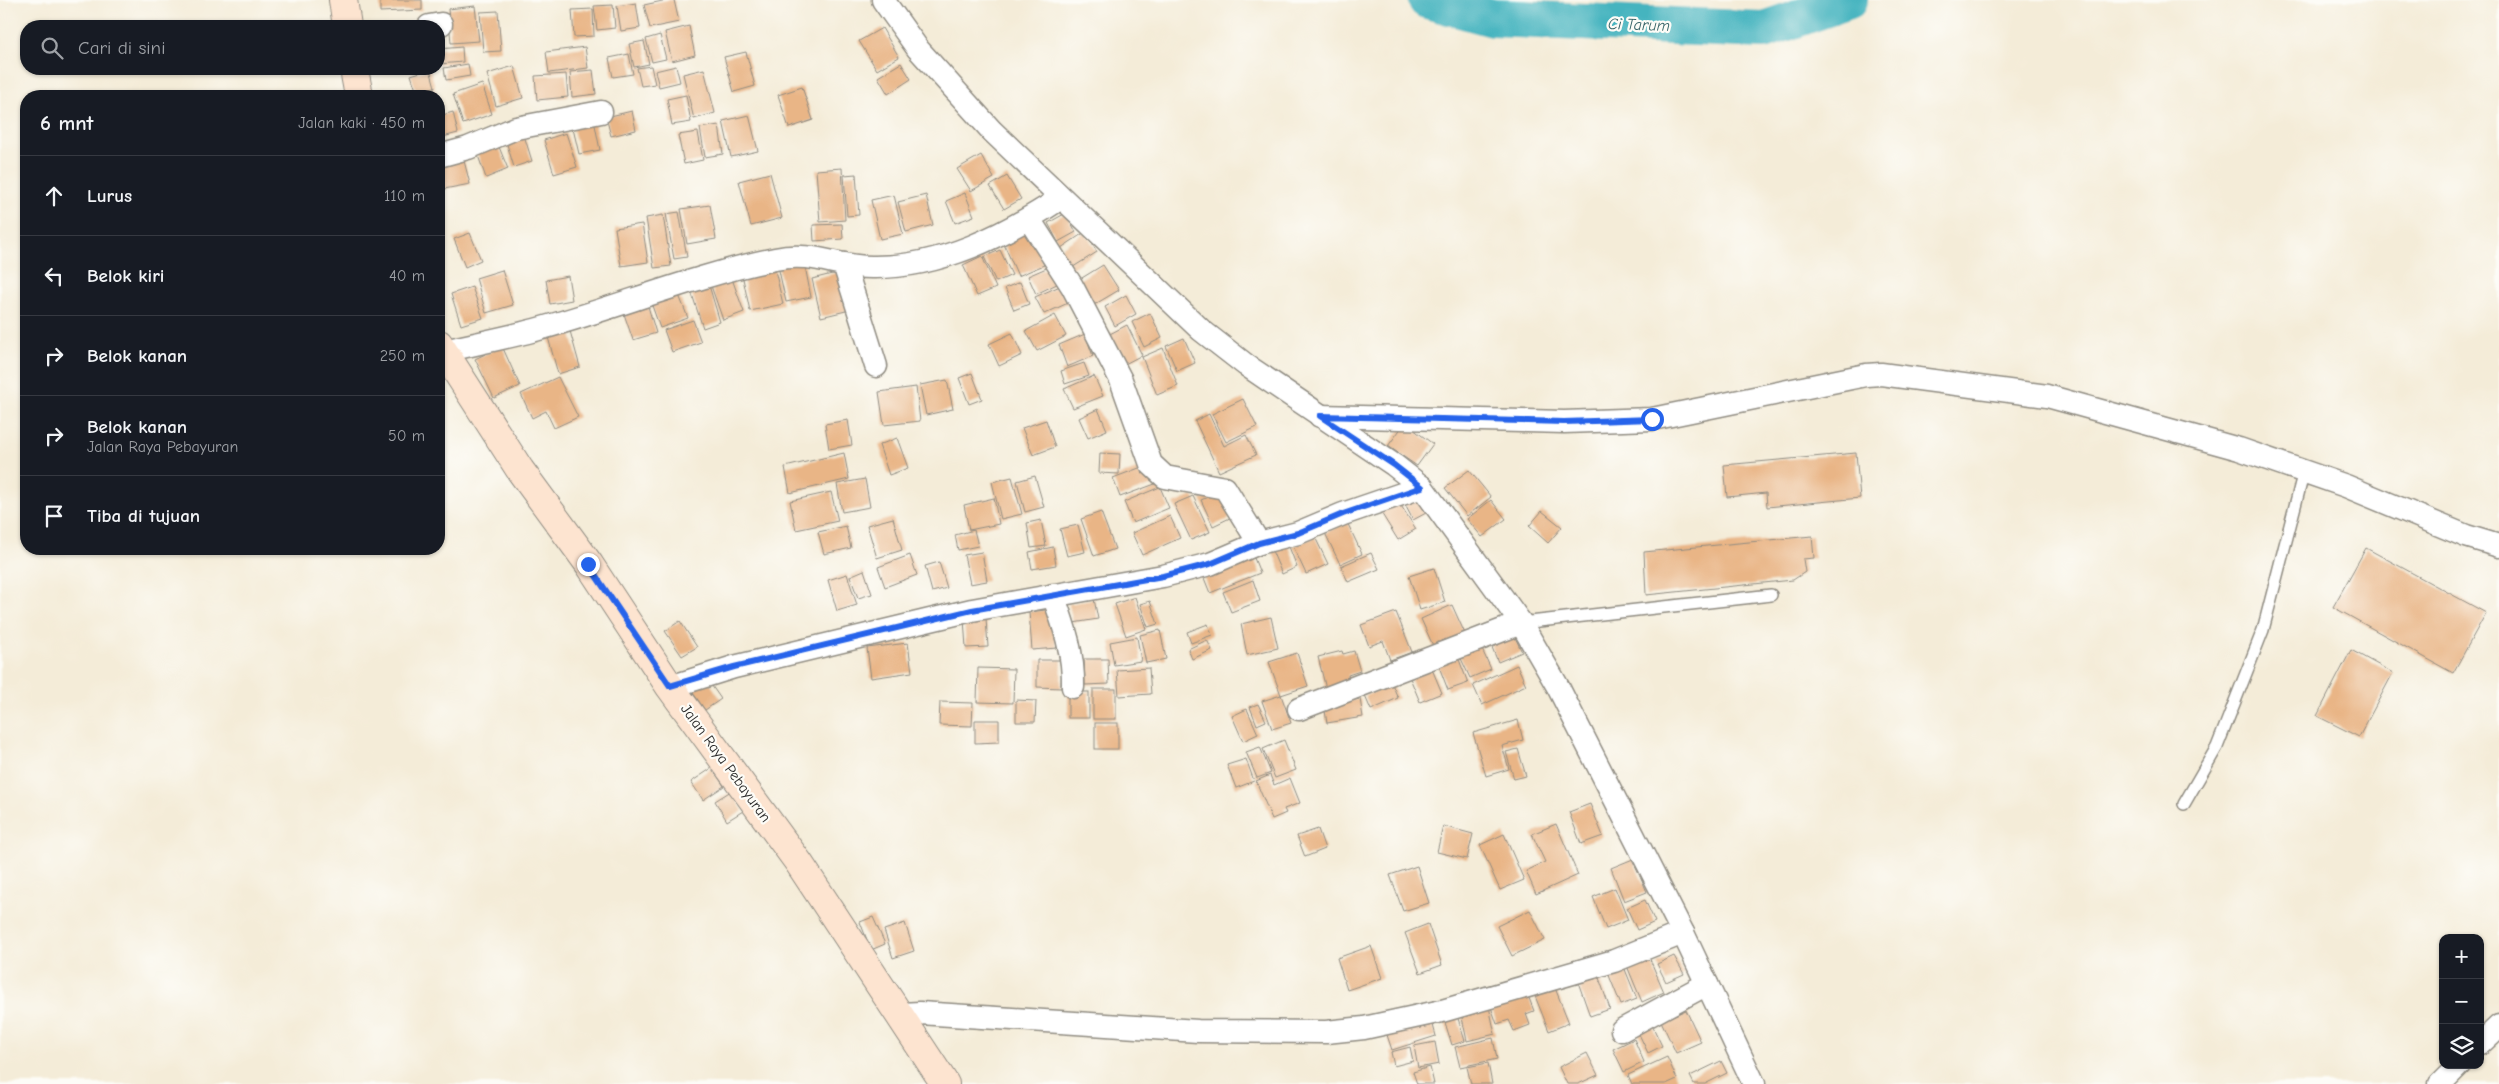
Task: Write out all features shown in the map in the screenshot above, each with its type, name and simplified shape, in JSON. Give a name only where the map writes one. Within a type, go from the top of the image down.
[{"type":"main road","points":[[343,0],[346,20]]},
{"type":"main road","points":[[355,75],[358,90]]},
{"type":"main road","name":"Jalan Raya Pebayuran","points":[[445,354],[520,470],[588,564],[670,686],[799,863],[945,1084]]},
{"type":"street","points":[[883,0],[918,49],[992,131],[1201,330],[1320,416],[1394,465],[1422,487],[1521,623],[1558,687],[1683,933],[1754,1084]]},
{"type":"street","points":[[445,154],[468,148],[516,128],[601,112]]},
{"type":"street","points":[[445,347],[535,330],[745,265],[792,256],[818,257],[844,264],[871,267],[937,259],[973,246],[1029,219],[1061,198]]},
{"type":"street","points":[[1029,219],[1072,286],[1121,380],[1151,464],[1156,471],[1165,477],[1224,488],[1259,543]]},
{"type":"street","points":[[844,264],[876,366]]},
{"type":"street","points":[[1320,416],[1564,422],[1629,421],[1652,419],[1866,375],[1882,374],[2047,396],[2239,449],[2346,486],[2466,536],[2499,546]]},
{"type":"street","points":[[670,686],[734,667],[972,610],[1163,576],[1210,564],[1259,543],[1298,533],[1343,514],[1422,487]]},
{"type":"street","points":[[1053,595],[1065,627],[1072,659],[1073,687]]},
{"type":"street","points":[[1299,709],[1521,623]]},
{"type":"street","points":[[900,1014],[920,1013],[1198,1031],[1326,1032],[1364,1028],[1442,1011],[1614,961],[1683,933]]},
{"type":"street","points":[[1622,1030],[1706,984]]},
{"type":"street","points":[[2484,1040],[2499,1026]]},
{"type":"street","points":[[2440,1084],[2455,1069]]},
{"type":"lane","points":[[2184,804],[2217,747],[2263,630],[2304,471]]},
{"type":"lane","points":[[1521,623],[1771,595]]},
{"type":"building","points":[[380,0],[422,0],[422,10],[380,12]]},
{"type":"building","points":[[674,0],[679,22],[650,28],[644,5]]},
{"type":"building","points":[[636,3],[640,28],[621,31],[617,6]]},
{"type":"building","points":[[613,5],[615,28],[597,30],[594,6]]},
{"type":"building","points":[[475,6],[479,41],[451,43],[448,9]]},
{"type":"building","points":[[593,9],[594,36],[574,37],[572,10]]},
{"type":"building","points":[[498,11],[501,51],[483,52],[480,12]]},
{"type":"building","points":[[689,26],[695,55],[672,61],[665,32]]},
{"type":"building","points":[[882,28],[899,57],[877,70],[859,41]]},
{"type":"building","points":[[660,35],[666,59],[652,62],[646,39]]},
{"type":"building","points":[[644,41],[649,64],[634,67],[629,44]]},
{"type":"building","points":[[462,47],[463,62],[445,64],[445,48]]},
{"type":"building","points":[[585,47],[588,68],[549,73],[546,52]]},
{"type":"building","points":[[746,52],[755,86],[734,92],[724,57]]},
{"type":"building","points":[[629,54],[633,74],[613,77],[609,58]]},
{"type":"building","points":[[901,63],[911,79],[888,94],[878,77]]},
{"type":"building","points":[[468,64],[470,76],[446,80],[445,68]]},
{"type":"building","points":[[514,66],[523,98],[496,106],[487,74]]},
{"type":"building","points":[[651,66],[655,84],[641,86],[637,68]]},
{"type":"building","points":[[676,66],[680,82],[659,87],[655,71]]},
{"type":"building","points":[[704,69],[715,113],[694,119],[683,74]]},
{"type":"building","points":[[593,70],[596,94],[572,97],[570,72]]},
{"type":"building","points":[[566,74],[568,97],[537,100],[535,76]]},
{"type":"building","points":[[411,75],[432,75],[435,87],[426,90],[416,90]]},
{"type":"building","points":[[482,84],[492,114],[463,124],[453,94]]},
{"type":"building","points":[[802,87],[813,120],[789,128],[778,95]]},
{"type":"building","points":[[686,95],[691,122],[672,125],[667,99]]},
{"type":"building","points":[[632,111],[636,130],[611,136],[606,117]]},
{"type":"building","points":[[453,112],[458,133],[445,136],[445,114]]},
{"type":"building","points":[[593,115],[600,150],[579,154],[571,120]]},
{"type":"building","points":[[749,115],[758,151],[731,157],[723,121]]},
{"type":"building","points":[[719,125],[723,154],[705,157],[700,128]]},
{"type":"building","points":[[523,132],[532,161],[514,167],[505,138]]},
{"type":"building","points":[[698,132],[703,160],[684,164],[678,135]]},
{"type":"building","points":[[566,133],[577,167],[554,174],[544,140]]},
{"type":"building","points":[[497,142],[508,169],[486,178],[476,150]]},
{"type":"building","points":[[981,155],[994,178],[971,191],[957,169]]},
{"type":"building","points":[[463,157],[470,184],[445,189],[445,162]]},
{"type":"building","points":[[842,168],[845,220],[820,222],[816,170]]},
{"type":"building","points":[[770,173],[782,218],[751,226],[739,181]]},
{"type":"building","points":[[856,174],[859,215],[847,216],[844,175]]},
{"type":"building","points":[[1007,176],[1021,199],[1004,209],[990,186]]},
{"type":"building","points":[[965,193],[974,216],[955,223],[946,201]]},
{"type":"building","points":[[894,195],[903,234],[880,239],[871,200]]},
{"type":"building","points":[[926,195],[933,225],[906,232],[898,202]]},
{"type":"building","points":[[710,205],[716,239],[687,244],[681,209]]},
{"type":"building","points":[[679,212],[687,257],[674,259],[666,214]]},
{"type":"building","points":[[1066,213],[1076,232],[1058,242],[1048,223]]},
{"type":"building","points":[[663,215],[671,266],[654,268],[646,218]]},
{"type":"building","points":[[642,224],[648,262],[621,266],[615,228]]},
{"type":"building","points":[[842,224],[843,239],[814,241],[813,225]]},
{"type":"building","points":[[1029,231],[1044,265],[1018,276],[1003,242]]},
{"type":"building","points":[[1085,232],[1097,252],[1070,269],[1058,250]]},
{"type":"building","points":[[470,233],[481,260],[465,267],[454,239]]},
{"type":"building","points":[[1000,250],[1012,275],[996,282],[984,257]]},
{"type":"building","points":[[982,256],[996,288],[977,296],[963,265]]},
{"type":"building","points":[[804,261],[811,297],[786,302],[778,266]]},
{"type":"building","points":[[1103,265],[1119,290],[1092,306],[1077,281]]},
{"type":"building","points":[[774,266],[783,304],[750,311],[742,274]]},
{"type":"building","points":[[1051,266],[1059,283],[1036,294],[1028,276]]},
{"type":"building","points":[[502,270],[513,305],[486,313],[476,278]]},
{"type":"building","points":[[840,272],[850,310],[821,317],[812,279]]},
{"type":"building","points":[[568,276],[572,300],[550,304],[546,280]]},
{"type":"building","points":[[731,276],[744,312],[723,320],[710,283]]},
{"type":"building","points":[[708,282],[720,322],[703,328],[690,288]]},
{"type":"building","points":[[1020,282],[1029,304],[1014,310],[1005,288]]},
{"type":"building","points":[[1060,286],[1068,303],[1044,314],[1035,297]]},
{"type":"building","points":[[472,287],[483,318],[461,325],[451,294]]},
{"type":"building","points":[[677,290],[688,318],[660,328],[650,300]]},
{"type":"building","points":[[1126,295],[1136,314],[1115,326],[1105,307]]},
{"type":"building","points":[[647,303],[656,333],[633,340],[623,311]]},
{"type":"building","points":[[1150,313],[1162,338],[1144,347],[1132,322]]},
{"type":"building","points":[[1055,315],[1066,336],[1037,351],[1026,331]]},
{"type":"building","points":[[693,320],[701,342],[672,352],[664,330]]},
{"type":"building","points":[[1127,325],[1142,355],[1121,366],[1106,336]]},
{"type":"building","points":[[570,331],[580,367],[558,374],[548,337]]},
{"type":"building","points":[[1012,333],[1022,355],[999,366],[989,344]]},
{"type":"building","points":[[1085,334],[1093,356],[1067,367],[1059,345]]},
{"type":"building","points":[[1184,338],[1195,363],[1177,371],[1166,346]]},
{"type":"building","points":[[502,346],[520,386],[494,398],[475,359]]},
{"type":"building","points":[[1163,348],[1178,386],[1157,395],[1142,357]]},
{"type":"building","points":[[1084,363],[1089,376],[1065,384],[1061,371]]},
{"type":"building","points":[[972,373],[982,399],[969,404],[959,378]]},
{"type":"building","points":[[1094,376],[1103,396],[1073,408],[1064,389]]},
{"type":"building","points":[[558,377],[578,417],[554,428],[546,411],[532,418],[521,394]]},
{"type":"building","points":[[947,380],[953,409],[926,415],[920,385]]},
{"type":"building","points":[[916,387],[920,421],[884,425],[879,392]]},
{"type":"building","points":[[1243,399],[1257,427],[1226,442],[1212,414]]},
{"type":"building","points":[[1098,409],[1107,430],[1088,438],[1079,418]]},
{"type":"building","points":[[1209,414],[1224,446],[1246,435],[1256,455],[1219,472],[1195,421]]},
{"type":"building","points":[[848,420],[852,445],[829,449],[825,424]]},
{"type":"building","points":[[1046,420],[1055,447],[1033,455],[1022,428]]},
{"type":"building","points":[[1405,423],[1433,444],[1417,466],[1388,446]]},
{"type":"building","points":[[897,438],[908,468],[889,475],[879,445]]},
{"type":"building","points":[[844,453],[849,479],[790,493],[785,467]]},
{"type":"building","points":[[1100,453],[1120,454],[1119,474],[1099,473]]},
{"type":"building","points":[[1856,453],[1860,498],[1767,507],[1766,493],[1727,497],[1724,465]]},
{"type":"building","points":[[1147,465],[1155,484],[1120,497],[1113,478]]},
{"type":"building","points":[[1469,470],[1491,497],[1467,516],[1445,488]]},
{"type":"building","points":[[1035,476],[1044,507],[1025,512],[1017,481]]},
{"type":"building","points":[[1012,477],[1022,514],[1001,519],[992,482]]},
{"type":"building","points":[[865,479],[870,507],[842,512],[837,484]]},
{"type":"building","points":[[1160,487],[1169,508],[1133,523],[1124,502]]},
{"type":"building","points":[[1223,490],[1234,516],[1213,526],[1201,500]]},
{"type":"building","points":[[831,492],[838,521],[796,530],[790,501]]},
{"type":"building","points":[[1414,492],[1426,513],[1413,520],[1402,499]]},
{"type":"building","points":[[1193,496],[1210,532],[1191,540],[1174,504]]},
{"type":"building","points":[[994,498],[999,524],[969,530],[964,505]]},
{"type":"building","points":[[1491,500],[1506,519],[1482,537],[1467,519]]},
{"type":"building","points":[[1398,501],[1416,529],[1398,540],[1380,511]]},
{"type":"building","points":[[1542,511],[1562,527],[1548,543],[1529,526]]},
{"type":"building","points":[[1101,512],[1115,549],[1094,556],[1081,519]]},
{"type":"building","points":[[1170,516],[1180,538],[1142,555],[1132,533]]},
{"type":"building","points":[[893,518],[902,550],[877,558],[867,525]]},
{"type":"building","points":[[1041,520],[1046,546],[1031,548],[1027,523]]},
{"type":"building","points":[[1347,522],[1362,554],[1340,564],[1325,533]]},
{"type":"building","points":[[1078,525],[1085,552],[1067,556],[1060,529]]},
{"type":"building","points":[[846,526],[851,548],[824,554],[818,532]]},
{"type":"building","points":[[974,530],[978,546],[958,550],[955,535]]},
{"type":"building","points":[[1812,536],[1814,558],[1803,559],[1805,572],[1793,580],[1646,595],[1644,552]]},
{"type":"building","points":[[1315,537],[1328,564],[1306,574],[1293,546]]},
{"type":"building","points":[[1286,539],[1297,567],[1282,574],[1270,546]]},
{"type":"building","points":[[1053,547],[1056,565],[1032,569],[1029,552]]},
{"type":"building","points":[[1250,548],[1260,573],[1210,593],[1200,568]]},
{"type":"building","points":[[2366,548],[2486,613],[2453,673],[2333,607]]},
{"type":"building","points":[[982,552],[987,581],[970,584],[964,555]]},
{"type":"building","points":[[1371,553],[1379,569],[1348,582],[1341,566]]},
{"type":"building","points":[[910,555],[917,575],[885,587],[878,567]]},
{"type":"building","points":[[939,562],[947,588],[932,592],[925,566]]},
{"type":"building","points":[[1434,568],[1445,602],[1420,610],[1409,576]]},
{"type":"building","points":[[864,570],[872,594],[858,598],[850,576]]},
{"type":"building","points":[[847,574],[857,605],[837,611],[828,580]]},
{"type":"building","points":[[1253,580],[1260,601],[1231,612],[1223,592]]},
{"type":"building","points":[[1135,597],[1146,629],[1126,636],[1115,604]]},
{"type":"building","points":[[1094,599],[1098,619],[1073,623],[1069,604]]},
{"type":"building","points":[[1150,601],[1158,624],[1148,627],[1140,604]]},
{"type":"building","points":[[1452,605],[1466,636],[1435,650],[1421,619]]},
{"type":"building","points":[[1053,609],[1057,648],[1032,650],[1029,612]]},
{"type":"building","points":[[1396,612],[1412,652],[1390,660],[1383,641],[1369,646],[1361,625]]},
{"type":"building","points":[[1271,617],[1278,648],[1247,655],[1241,624]]},
{"type":"building","points":[[986,618],[988,647],[966,648],[964,619]]},
{"type":"building","points":[[680,621],[697,647],[682,656],[665,631]]},
{"type":"building","points":[[1208,624],[1212,635],[1191,643],[1187,632]]},
{"type":"building","points":[[1160,630],[1166,659],[1146,663],[1140,635]]},
{"type":"building","points":[[1512,631],[1522,652],[1498,662],[1489,640]]},
{"type":"building","points":[[1137,637],[1141,661],[1114,665],[1110,642]]},
{"type":"building","points":[[1207,640],[1212,650],[1192,659],[1188,649]]},
{"type":"building","points":[[908,643],[912,672],[871,678],[867,648]]},
{"type":"building","points":[[1479,643],[1491,669],[1470,678],[1458,652]]},
{"type":"building","points":[[2351,650],[2393,673],[2359,737],[2317,716]]},
{"type":"building","points":[[1342,651],[1343,654],[1354,651],[1360,671],[1348,675],[1351,687],[1327,693],[1318,657]]},
{"type":"building","points":[[1297,653],[1308,686],[1281,695],[1269,662]]},
{"type":"building","points":[[1458,657],[1468,683],[1448,690],[1438,664]]},
{"type":"building","points":[[1084,659],[1108,659],[1109,684],[1085,685]]},
{"type":"building","points":[[1037,660],[1062,660],[1061,688],[1037,687]]},
{"type":"building","points":[[1517,665],[1526,685],[1482,705],[1473,685]]},
{"type":"building","points":[[978,668],[1014,669],[1013,703],[977,702]]},
{"type":"building","points":[[1149,668],[1151,694],[1119,696],[1117,670]]},
{"type":"building","points":[[1432,669],[1442,693],[1420,702],[1410,678]]},
{"type":"building","points":[[707,679],[721,699],[705,710],[691,690]]},
{"type":"building","points":[[1392,684],[1398,698],[1371,710],[1365,696]]},
{"type":"building","points":[[1093,689],[1116,689],[1116,719],[1093,719]]},
{"type":"building","points":[[1068,692],[1089,692],[1089,718],[1068,718]]},
{"type":"building","points":[[1281,695],[1291,723],[1272,729],[1262,701]]},
{"type":"building","points":[[1360,699],[1363,717],[1327,723],[1324,705]]},
{"type":"building","points":[[1016,700],[1036,701],[1035,722],[1016,722]]},
{"type":"building","points":[[940,702],[973,703],[972,726],[939,725]]},
{"type":"building","points":[[1258,704],[1266,721],[1257,725],[1250,707]]},
{"type":"building","points":[[1247,709],[1258,734],[1243,741],[1232,716]]},
{"type":"building","points":[[975,720],[999,720],[999,742],[975,743]]},
{"type":"building","points":[[1518,720],[1523,740],[1502,746],[1509,769],[1486,776],[1473,733]]},
{"type":"building","points":[[1095,723],[1118,723],[1118,749],[1095,749]]},
{"type":"building","points":[[1284,740],[1296,770],[1275,778],[1263,749]]},
{"type":"building","points":[[1260,747],[1271,773],[1257,778],[1246,752]]},
{"type":"building","points":[[1518,749],[1526,776],[1514,779],[1506,752]]},
{"type":"building","points":[[1246,759],[1254,781],[1236,788],[1227,765]]},
{"type":"building","points":[[712,768],[724,786],[703,800],[691,782]]},
{"type":"building","points":[[1270,775],[1274,785],[1290,778],[1300,803],[1284,809],[1286,813],[1272,819],[1256,781]]},
{"type":"building","points":[[731,791],[743,811],[727,821],[715,801]]},
{"type":"building","points":[[1590,804],[1603,836],[1581,844],[1569,812]]},
{"type":"building","points":[[1556,824],[1578,875],[1536,894],[1526,871],[1545,862],[1532,834]]},
{"type":"building","points":[[1443,826],[1473,834],[1467,859],[1437,852]]},
{"type":"building","points":[[1318,829],[1325,849],[1305,857],[1297,836]]},
{"type":"building","points":[[1504,834],[1524,880],[1500,890],[1480,845]]},
{"type":"building","points":[[1633,859],[1647,892],[1624,901],[1611,868]]},
{"type":"building","points":[[1417,866],[1429,903],[1403,911],[1390,875]]},
{"type":"building","points":[[1615,888],[1628,920],[1606,929],[1593,897]]},
{"type":"building","points":[[1645,900],[1655,922],[1637,930],[1627,908]]},
{"type":"building","points":[[1530,910],[1545,940],[1512,956],[1497,926]]},
{"type":"building","points":[[873,917],[885,944],[871,950],[860,922]]},
{"type":"building","points":[[905,923],[914,951],[893,958],[884,930]]},
{"type":"building","points":[[1428,924],[1442,965],[1420,973],[1405,933]]},
{"type":"building","points":[[1371,946],[1382,978],[1347,990],[1337,958]]},
{"type":"building","points":[[1674,956],[1684,974],[1666,982],[1657,964]]},
{"type":"building","points":[[1649,957],[1664,992],[1642,1002],[1627,966]]},
{"type":"building","points":[[1624,967],[1637,999],[1621,1005],[1608,973]]},
{"type":"building","points":[[1598,975],[1610,1009],[1590,1016],[1578,982]]},
{"type":"building","points":[[1555,988],[1569,1023],[1549,1031],[1535,996]]},
{"type":"building","points":[[1527,993],[1534,1011],[1526,1014],[1530,1025],[1514,1031],[1509,1020],[1497,1024],[1491,1007]]},
{"type":"building","points":[[1488,1002],[1495,1034],[1467,1041],[1460,1008]]},
{"type":"building","points":[[1686,1010],[1701,1042],[1676,1053],[1661,1021]]},
{"type":"building","points":[[1456,1012],[1465,1041],[1452,1045],[1443,1016]]},
{"type":"building","points":[[1431,1018],[1436,1036],[1392,1050],[1386,1032]]},
{"type":"building","points":[[1652,1025],[1662,1046],[1648,1053],[1638,1032]]},
{"type":"building","points":[[1493,1038],[1497,1059],[1460,1067],[1455,1047]]},
{"type":"building","points":[[1634,1039],[1644,1062],[1624,1072],[1613,1049]]},
{"type":"building","points":[[1435,1042],[1439,1064],[1418,1068],[1414,1046]]},
{"type":"building","points":[[1410,1047],[1413,1061],[1394,1066],[1391,1052]]},
{"type":"building","points":[[1587,1053],[1598,1075],[1578,1084],[1567,1084],[1559,1067]]},
{"type":"building","points":[[1667,1057],[1677,1079],[1666,1084],[1632,1084],[1628,1075]]},
{"type":"building","points":[[1721,1061],[1727,1073],[1705,1084],[1694,1084],[1690,1076]]},
{"type":"building","points":[[1488,1063],[1492,1084],[1471,1084],[1467,1067]]},
{"type":"building","points":[[1430,1067],[1434,1084],[1417,1084],[1413,1072]]},
{"type":"waterway","name":"Ci Tarum","points":[[1427,0],[1493,18],[1764,30],[1849,0]]},
{"type":"route","points":[[588,564],[670,686],[734,667],[972,610],[1163,576],[1210,564],[1259,543],[1298,533],[1343,514],[1422,487],[1394,465],[1320,416],[1564,422],[1652,419]]}]
